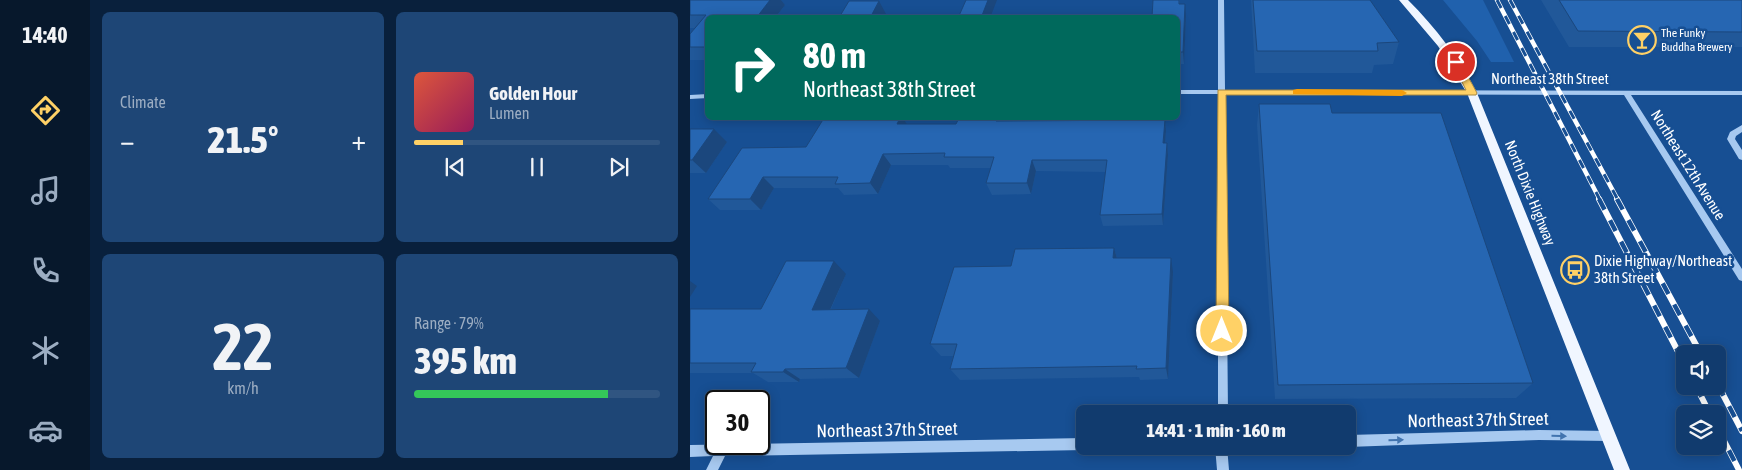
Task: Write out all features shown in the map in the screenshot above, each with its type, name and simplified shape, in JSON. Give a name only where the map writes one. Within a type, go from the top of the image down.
[{"type":"main road","name":"North Dixie Highway","points":[[1403,0],[1426,22],[1451,55],[1472,93],[1622,470]]},
{"type":"street","points":[[1221,0],[1223,405]]},
{"type":"street","name":"Northeast 38th Street","points":[[1180,92],[1742,93]]},
{"type":"street","name":"Northeast 12th Avenue","points":[[1626,93],[1742,277]]},
{"type":"street","points":[[690,97],[705,96]]},
{"type":"street","points":[[1742,128],[1733,134],[1731,139],[1742,157]]},
{"type":"street","name":"Northeast 37th Street","points":[[1356,441],[1609,436]]},
{"type":"street","name":"Northeast 37th Street","points":[[770,449],[1076,444]]},
{"type":"street","name":"Northeast 37th Street","points":[[690,450],[705,450]]},
{"type":"street","points":[[712,470],[720,455]]},
{"type":"street","points":[[1222,455],[1223,470]]},
{"type":"shaded area","points":[[1443,0],[1483,0],[1514,62],[1491,62],[1477,41]]},
{"type":"building","points":[[690,0],[770,0],[759,15],[690,15]]},
{"type":"building","points":[[966,0],[988,0],[982,15],[959,15]]},
{"type":"building","points":[[1153,0],[1179,0],[1179,4],[1185,4],[1183,52],[1180,52],[1180,15],[1152,15]]},
{"type":"building","points":[[1253,0],[1370,0],[1399,42],[1377,43],[1378,51],[1257,51]]},
{"type":"building","points":[[1559,0],[1742,0],[1742,32],[1578,31]]},
{"type":"building","points":[[849,1],[879,1],[872,15],[841,15]]},
{"type":"building","points":[[705,16],[705,47],[690,47],[690,34]]},
{"type":"building","points":[[1259,104],[1330,104],[1332,113],[1441,113],[1533,383],[1278,385]]},
{"type":"building","points":[[823,120],[899,120],[897,124],[956,124],[958,120],[1165,120],[1163,143],[1167,143],[1162,214],[1100,215],[1107,160],[1032,160],[1027,183],[986,183],[994,157],[944,157],[945,153],[883,154],[870,183],[835,184],[838,177],[763,177],[750,199],[708,199],[742,148],[806,147]]},
{"type":"building","points":[[690,129],[714,129],[692,160],[690,160]]},
{"type":"building","points":[[1114,248],[1113,258],[1171,258],[1166,368],[1136,369],[1137,366],[950,369],[957,344],[930,344],[954,267],[1011,266],[1015,249]]},
{"type":"building","points":[[786,261],[834,261],[812,310],[869,309],[846,368],[785,369],[783,372],[751,372],[756,363],[690,363],[690,309],[761,309]]},
{"type":"railway","points":[[1497,0],[1600,200]]},
{"type":"railway","points":[[1510,0],[1618,200]]},
{"type":"railway","points":[[1599,199],[1676,348]]},
{"type":"railway","points":[[1617,199],[1696,345]]},
{"type":"railway","points":[[1700,395],[1706,405]]},
{"type":"railway","points":[[1723,395],[1742,431]]},
{"type":"railway","points":[[1726,445],[1739,470]]},
{"type":"slow traffic","points":[[1297,92],[1402,93]]},
{"type":"place","name":"The Funky Buddha Brewery","points":[[1642,40]]},
{"type":"place","name":"Dixie Highway/Northeast 38th Street","points":[[1575,270]]},
{"type":"route","points":[[1222,331],[1221,92],[1472,93],[1456,62]]}]
